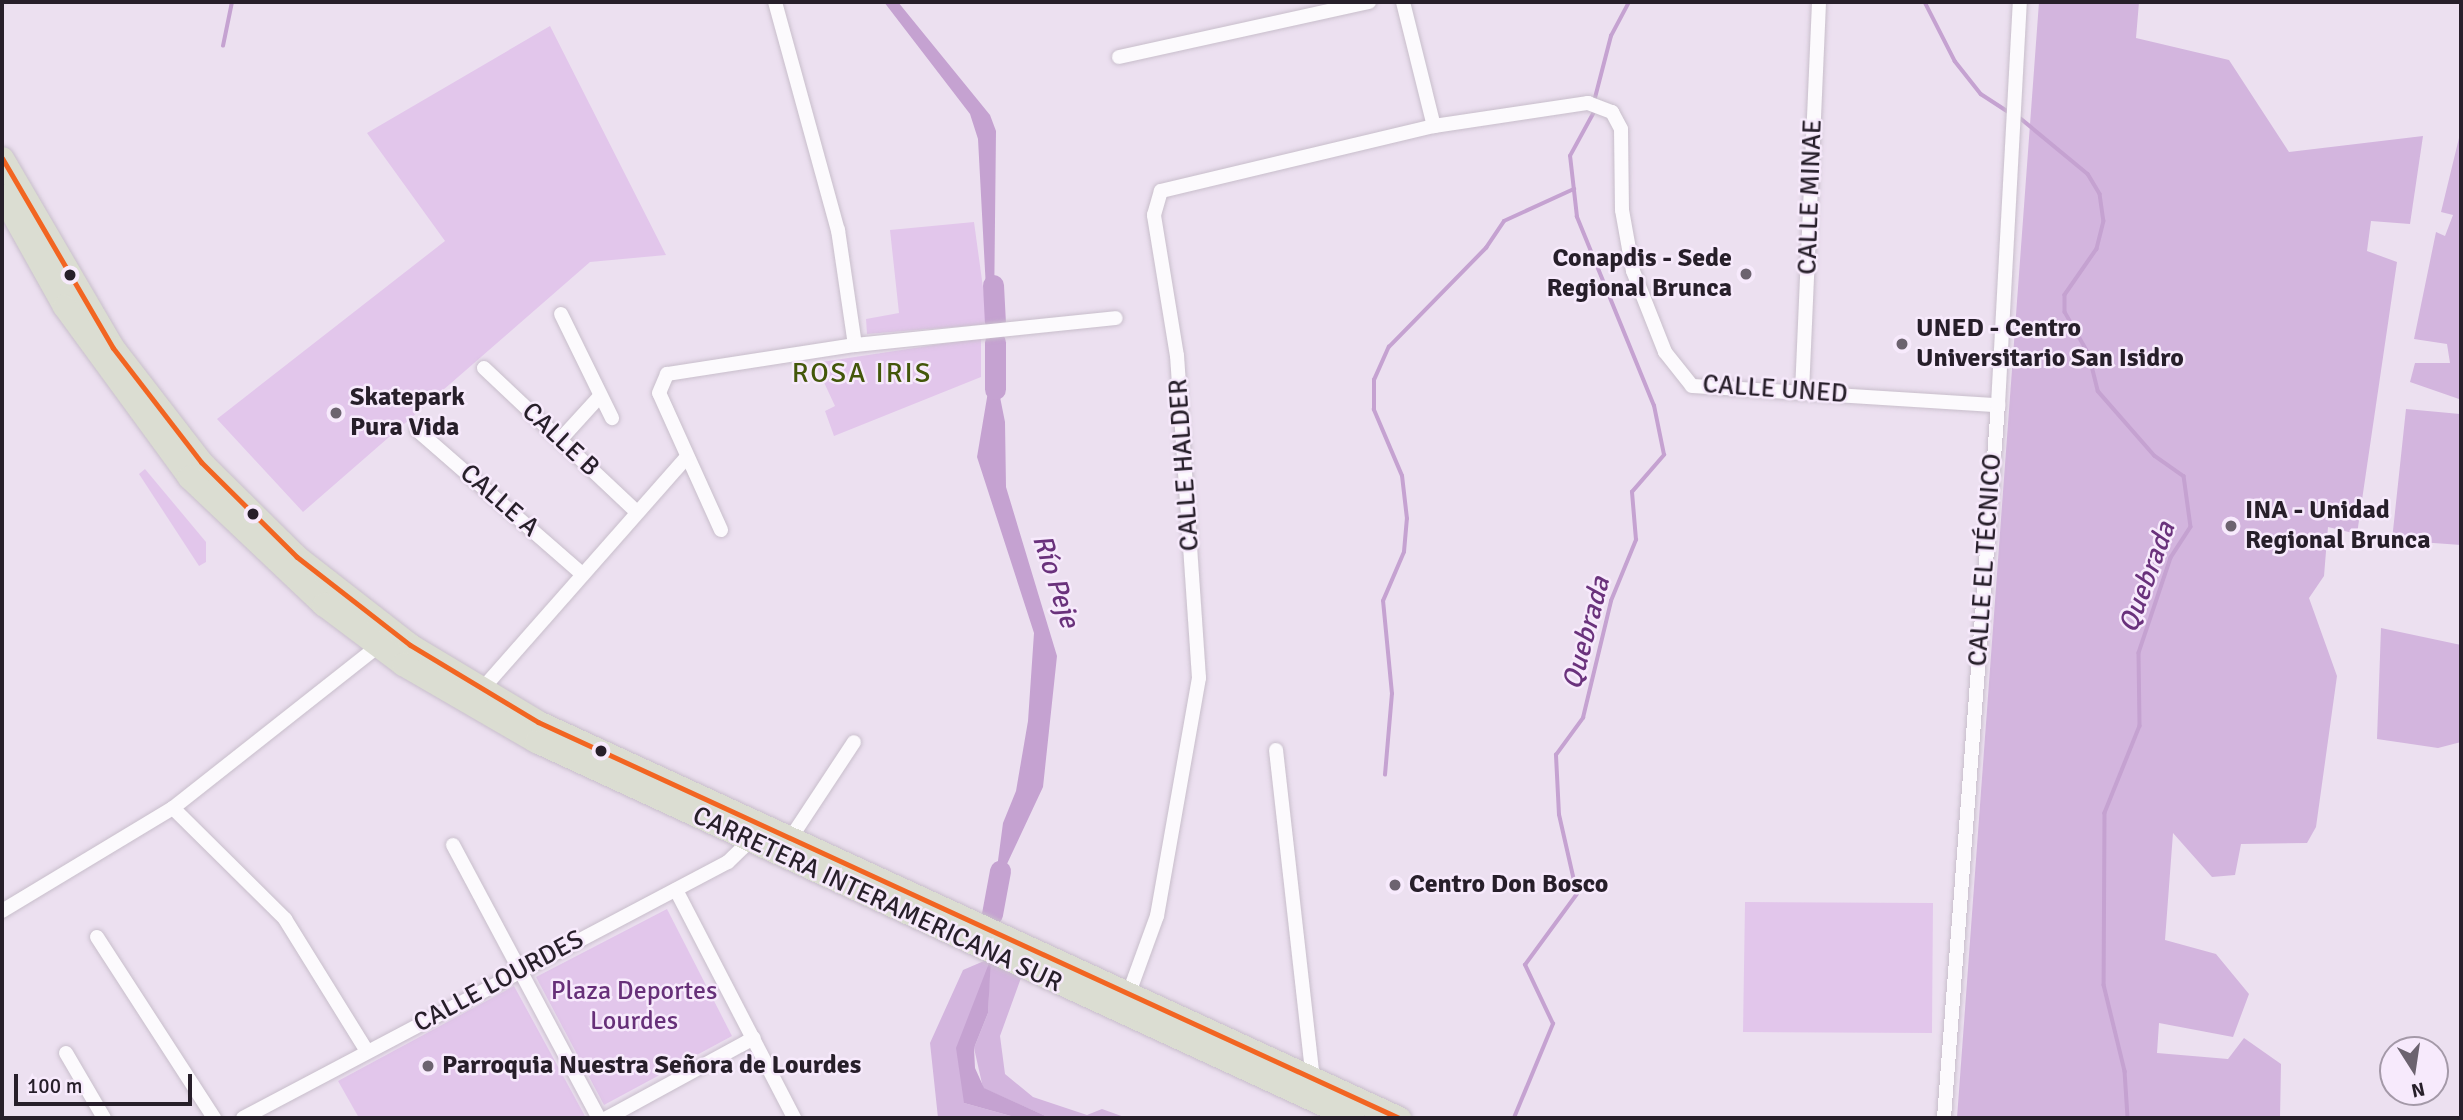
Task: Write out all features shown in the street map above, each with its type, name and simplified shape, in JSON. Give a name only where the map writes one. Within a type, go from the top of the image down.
[{"type":"highway","name":"CARRETERA INTERAMERICANA SUR","points":[[2,158],[8,199],[64,306],[163,445],[249,538],[378,646],[750,841],[1399,1118]]},
{"type":"highway","name":"CARRETERA INTERAMERICANA SUR","points":[[8,199],[155,406],[289,550],[475,698],[822,853],[1353,1118]]},
{"type":"highway","points":[[163,445],[173,444],[261,537],[289,550]]},
{"type":"street","points":[[775,2],[838,230],[855,345]]},
{"type":"street","points":[[1119,57],[1369,2]]},
{"type":"street","points":[[1403,2],[1434,126]]},
{"type":"street","name":"CALLE MINAE","points":[[1802,392],[1819,2]]},
{"type":"street","name":"CALLE EL TÉCNICO","points":[[1944,1118],[1998,405],[2020,2]]},
{"type":"street","name":"CALLE UNED","points":[[1434,126],[1573,101],[1612,112],[1621,129],[1626,244],[1640,298],[1674,368],[1692,386],[1713,392],[1802,392],[1998,405]]},
{"type":"street","name":"CALLE HALDER","points":[[1126,1003],[1157,916],[1199,678],[1177,356],[1155,200],[1161,191],[1434,126]]},
{"type":"street","points":[[561,314],[612,418]]},
{"type":"street","points":[[721,530],[659,393],[667,374],[855,345],[1116,318]]},
{"type":"street","name":"CALLE B","points":[[484,368],[636,511]]},
{"type":"street","points":[[560,440],[600,396]]},
{"type":"street","name":"CALLE A","points":[[416,430],[581,573]]},
{"type":"street","points":[[475,698],[581,573],[687,457]]},
{"type":"street","points":[[2,911],[173,808],[378,646]]},
{"type":"street","points":[[790,839],[855,742]]},
{"type":"street","points":[[1276,750],[1312,1079]]},
{"type":"street","points":[[715,804],[719,817],[739,826],[750,841],[822,853]]},
{"type":"street","points":[[173,808],[285,919],[367,1051]]},
{"type":"street","name":"CALLE LOURDES","points":[[243,1118],[728,862],[750,841]]},
{"type":"street","points":[[453,845],[598,1118]]},
{"type":"street","points":[[676,890],[794,1118]]},
{"type":"street","points":[[97,937],[214,1118]]},
{"type":"street","points":[[607,1118],[754,1038]]},
{"type":"street","points":[[66,1053],[104,1118]]},
{"type":"green space","points":[[550,26],[666,255],[590,262],[303,512],[217,419],[445,241],[367,133]]},
{"type":"green space","points":[[974,222],[988,324],[867,334],[866,319],[899,313],[890,230]]},
{"type":"green space","points":[[981,338],[981,377],[834,436],[825,411],[835,406],[815,363]]},
{"type":"green space","points":[[145,469],[206,542],[206,562],[199,566],[139,474]]},
{"type":"green space","points":[[1745,902],[1933,903],[1932,1033],[1743,1032]]},
{"type":"green space","name":"Plaza Deportes Lourdes","points":[[667,909],[732,1036],[604,1105],[536,977]]},
{"type":"green space","points":[[514,986],[586,1118],[359,1118],[338,1081]]},
{"type":"shaded area","points":[[884,2],[898,2],[990,115],[996,131],[994,312],[986,289],[978,139],[970,114]]},
{"type":"shaded area","name":"INA - Unidad Regional Brunca","points":[[2039,2],[2139,2],[2136,38],[2229,60],[2289,152],[2423,136],[2410,224],[2371,221],[2367,251],[2397,262],[2357,534],[2328,527],[2324,576],[2309,598],[2337,676],[2316,827],[2307,843],[2241,844],[2235,875],[2212,877],[2173,833],[2165,940],[2216,954],[2249,994],[2233,1037],[2159,1023],[2157,1053],[2228,1059],[2244,1038],[2281,1064],[2280,1118],[1957,1118]]},
{"type":"shaded area","points":[[2459,138],[2461,545],[2392,540],[2406,409],[2460,414],[2459,399],[2410,382],[2415,363],[2450,363],[2447,344],[2414,339],[2436,232],[2445,236],[2453,215],[2441,212]]},
{"type":"shaded area","points":[[993,362],[1005,422],[1006,487],[1057,656],[1043,787],[1006,866],[1004,888],[993,898],[1003,823],[1016,791],[1028,721],[1034,633],[977,457]]},
{"type":"shaded area","points":[[2381,628],[2461,645],[2461,742],[2438,748],[2377,739]]},
{"type":"shaded area","points":[[991,958],[1021,978],[1000,1036],[1005,1074],[1033,1097],[1087,1115],[1102,1109],[1127,1118],[1050,1118],[983,1088],[974,1048],[964,1103],[1018,1118],[938,1118],[930,1043],[963,970]],"holes":[[[990,961],[988,1013],[974,1048]]]},
{"type":"shaded area","points":[[991,958],[988,1013],[974,1048],[975,1068],[984,1088],[1050,1118],[1018,1118],[964,1103],[956,1048]]},
{"type":"waterway","name":"Quebrada","points":[[223,46],[232,2]]},
{"type":"waterway","points":[[1595,98],[1611,36],[1629,2]]},
{"type":"waterway","name":"Quebrada","points":[[1925,2],[1955,61],[1981,94],[2009,112]]},
{"type":"waterway","name":"Quebrada","points":[[1514,1118],[1553,1024],[1525,965],[1577,894],[1559,815],[1556,755],[1583,718],[1611,601],[1636,540],[1632,492],[1664,455],[1654,406],[1577,217],[1570,156],[1593,114]]},
{"type":"waterway","name":"Quebrada","points":[[2019,117],[2088,174],[2100,194],[2104,221],[2097,249],[2065,295],[2065,312],[2089,354],[2098,391],[2155,456],[2184,476],[2191,527],[2171,558],[2139,653],[2140,726],[2105,813],[2104,985],[2125,1071],[2128,1118]]},
{"type":"waterway","name":"Quebrada","points":[[1385,775],[1392,694],[1383,601],[1404,552],[1407,519],[1402,476],[1374,410],[1374,380],[1389,347],[1486,248],[1504,221],[1574,189]]},
{"type":"waterway","name":"Río Peje","points":[[993,285],[995,321]]},
{"type":"waterway","name":"Río Peje","points":[[995,342],[995,389]]},
{"type":"waterway","name":"Río Peje","points":[[992,914],[1000,871]]},
{"type":"transit line","points":[[2,158],[113,348],[201,462],[297,557],[410,645],[538,722],[1399,1118]]},
{"type":"place","name":"Conapdis - Sede Regional Brunca","points":[[1746,274]]},
{"type":"place","name":"UNED - Centro Universitario San Isidro","points":[[1902,344]]},
{"type":"place","name":"Skatepark Pura Vida","points":[[336,413]]},
{"type":"place","name":"INA - Unidad Regional Brunca","points":[[2231,526]]},
{"type":"place","name":"Centro Don Bosco","points":[[1395,885]]},
{"type":"place","name":"Parroquia Nuestra Señora de Lourdes","points":[[428,1066]]},
{"type":"district","name":"ROSA IRIS","points":[[862,373]]}]
